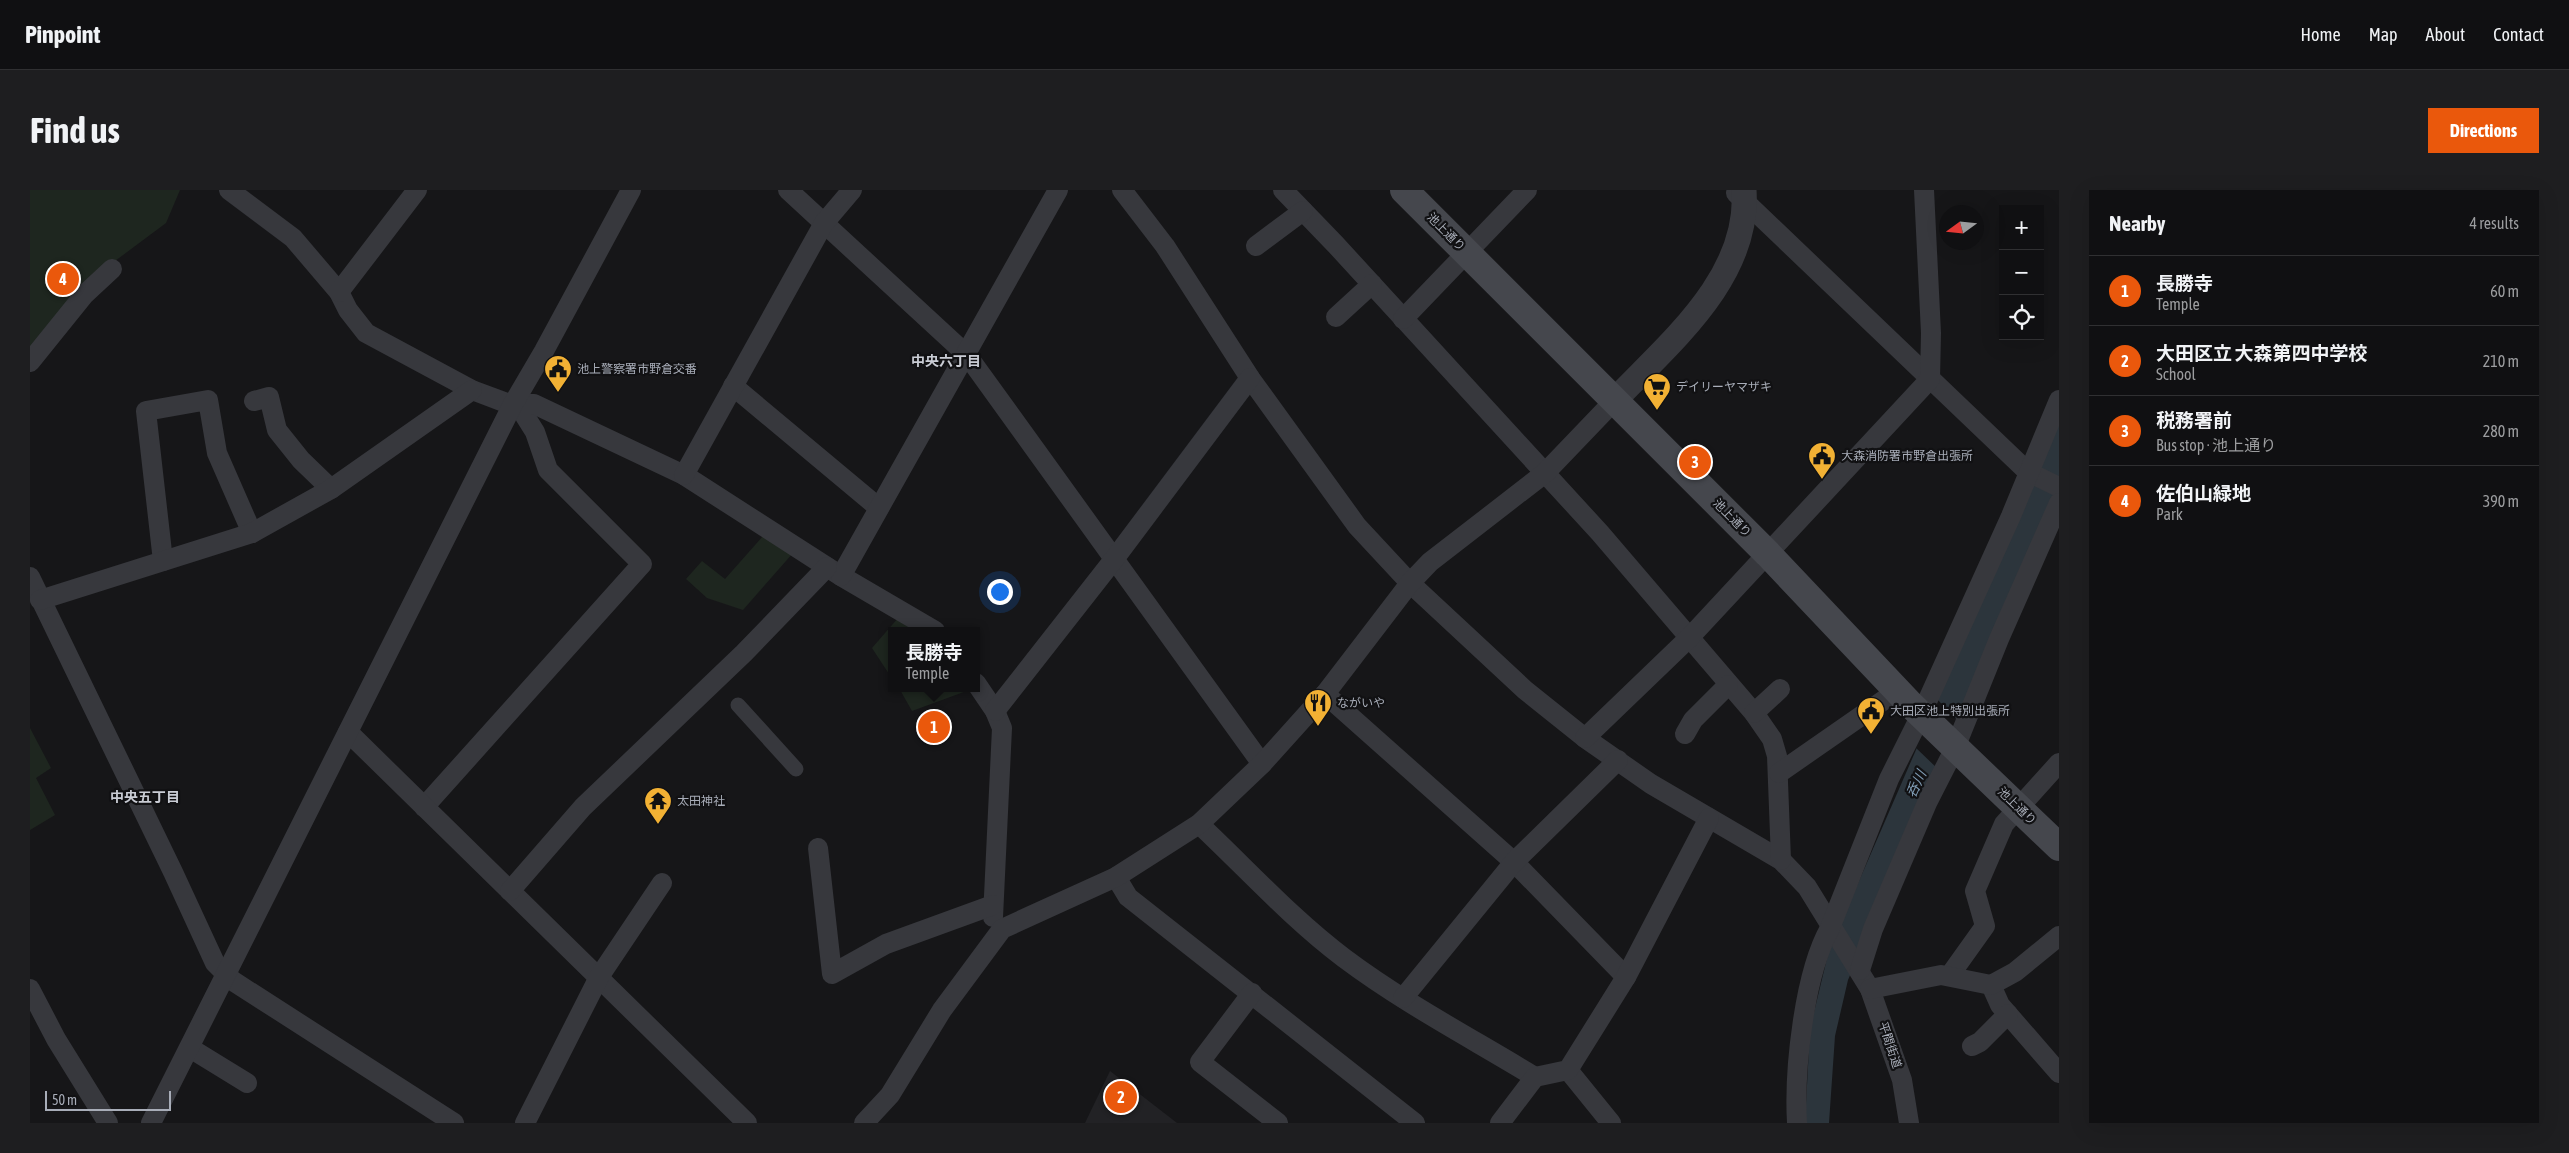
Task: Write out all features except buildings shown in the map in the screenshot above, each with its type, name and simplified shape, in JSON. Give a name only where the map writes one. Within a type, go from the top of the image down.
[{"type":"main road","name":"池上通り","points":[[1404,190],[1768,554],[1897,691],[2059,847]]},
{"type":"street","points":[[229,190],[293,238],[339,292],[348,310],[366,333],[472,390],[520,408],[535,432],[548,470],[642,564],[424,807]]},
{"type":"street","points":[[339,292],[417,190]]},
{"type":"street","points":[[152,1123],[513,404],[544,351],[631,190]]},
{"type":"street","points":[[788,190],[964,353],[1115,558],[1262,764]]},
{"type":"street","points":[[684,475],[824,223],[852,190]]},
{"type":"street","points":[[510,891],[583,807],[744,653],[834,571],[879,508],[964,353],[1058,190]]},
{"type":"street","points":[[1122,190],[1165,246],[1250,378],[1357,526],[1410,583],[1524,690],[1585,738],[1651,784],[1782,860],[1807,887],[1832,930]]},
{"type":"street","points":[[1282,190],[1372,284],[1545,473],[1690,637],[1728,685],[1754,713],[1772,739],[1779,774],[1782,860]]},
{"type":"street","points":[[1403,319],[1527,190]]},
{"type":"street","points":[[1585,738],[1690,637],[1930,379],[1932,333],[1924,190]]},
{"type":"street","points":[[1741,194],[1930,379],[2030,473],[2059,487]]},
{"type":"street","points":[[864,1123],[890,1095],[942,1010],[1002,929],[1116,877],[1198,824],[1262,764],[1325,694],[1410,583],[1430,562],[1545,473],[1614,401],[1707,300],[1729,263],[1742,228],[1741,194]]},
{"type":"street","points":[[1256,246],[1303,211]]},
{"type":"street","points":[[30,362],[84,295],[112,269]]},
{"type":"street","points":[[1336,317],[1372,284]]},
{"type":"street","points":[[996,711],[1115,558],[1250,378]]},
{"type":"street","points":[[733,386],[879,508]]},
{"type":"street","points":[[40,600],[252,533],[331,489],[472,390]]},
{"type":"street","points":[[254,401],[269,397],[277,430],[301,460],[331,489]]},
{"type":"street","points":[[163,562],[146,411],[208,400],[217,453],[252,533]]},
{"type":"street","points":[[1796,1123],[1795,1090],[1802,1036],[1814,970],[1821,944],[1832,930],[1889,779],[1923,717],[2030,473],[2059,400]]},
{"type":"street","points":[[513,404],[534,404],[684,475],[834,571],[928,627]]},
{"type":"street","points":[[1859,969],[1873,929],[2059,503]]},
{"type":"street","points":[[30,577],[173,872],[214,963],[225,975],[454,1123]]},
{"type":"street","points":[[1685,734],[1693,720],[1728,685]]},
{"type":"street","points":[[980,689],[996,711],[1002,728],[993,905],[995,939]]},
{"type":"street","points":[[1754,713],[1780,689]]},
{"type":"street","points":[[1779,774],[1897,691]]},
{"type":"street","points":[[1325,694],[1514,862],[1626,977]]},
{"type":"street","points":[[738,705],[796,769]]},
{"type":"street","points":[[348,732],[747,1123]]},
{"type":"street","points":[[1403,998],[1514,862],[1618,760]]},
{"type":"street","points":[[1950,975],[1985,926],[1975,891],[2004,824],[2018,806],[2059,763]]},
{"type":"street","points":[[1500,1123],[1535,1077],[1568,1070],[1626,977],[1709,818]]},
{"type":"street","points":[[1198,824],[1299,920],[1344,958],[1403,998],[1535,1077]]},
{"type":"street","points":[[818,848],[832,974],[886,944],[993,905]]},
{"type":"street","points":[[1116,877],[1128,897],[1415,1123]]},
{"type":"street","points":[[525,1123],[599,977],[662,883]]},
{"type":"street","name":"平間街道","points":[[1832,930],[1859,969],[1870,989],[1902,1080],[1909,1123]]},
{"type":"street","points":[[1870,989],[1950,975],[1991,985],[2015,972],[2059,936]]},
{"type":"street","points":[[1991,985],[2000,1005],[2059,1073]]},
{"type":"street","points":[[30,989],[56,1039],[108,1123]]},
{"type":"street","points":[[1252,993],[1200,1062],[1278,1123]]},
{"type":"street","points":[[1972,1046],[1980,1042],[2008,1014]]},
{"type":"street","points":[[190,1048],[248,1083]]},
{"type":"street","points":[[1568,1070],[1611,1123]]},
{"type":"shaded area","points":[[30,190],[180,190],[166,223],[115,261],[30,356]]},
{"type":"shaded area","points":[[763,536],[793,553],[743,610],[707,598],[686,579],[702,561],[725,579]]},
{"type":"shaded area","points":[[899,617],[914,627],[890,627]]},
{"type":"shaded area","points":[[888,630],[888,672],[872,648]]},
{"type":"shaded area","points":[[901,692],[964,692],[912,711]]},
{"type":"shaded area","points":[[30,728],[51,768],[36,778],[55,815],[30,830]]},
{"type":"shaded area","points":[[1110,1071],[1177,1123],[1085,1123]]},
{"type":"water","name":"呑川","points":[[2059,421],[2059,493],[1848,980],[1835,1036],[1829,1123],[1805,1123],[1810,1029],[1829,950]]},
{"type":"pier","points":[[1936,698],[1961,724],[1940,771],[1915,747]]},
{"type":"place","name":"佐伯山緑地","points":[[63,279]]},
{"type":"place","name":"池上警察署市野倉交番","points":[[558,393]]},
{"type":"place","name":"デイリーヤマザキ","points":[[1657,411]]},
{"type":"place","name":"税務署前","points":[[1695,462]]},
{"type":"place","name":"大森消防署市野倉出張所","points":[[1822,480]]},
{"type":"place","name":"長勝寺","points":[[934,727]]},
{"type":"place","name":"ながいや","points":[[1318,727]]},
{"type":"place","name":"大田区池上特別出張所","points":[[1871,735]]},
{"type":"place","name":"太田神社","points":[[658,825]]},
{"type":"place","name":"大田区立 大森第四中学校","points":[[1121,1097]]},
{"type":"district","name":"中央六丁目","points":[[946,361]]},
{"type":"district","name":"中央五丁目","points":[[145,797]]}]
